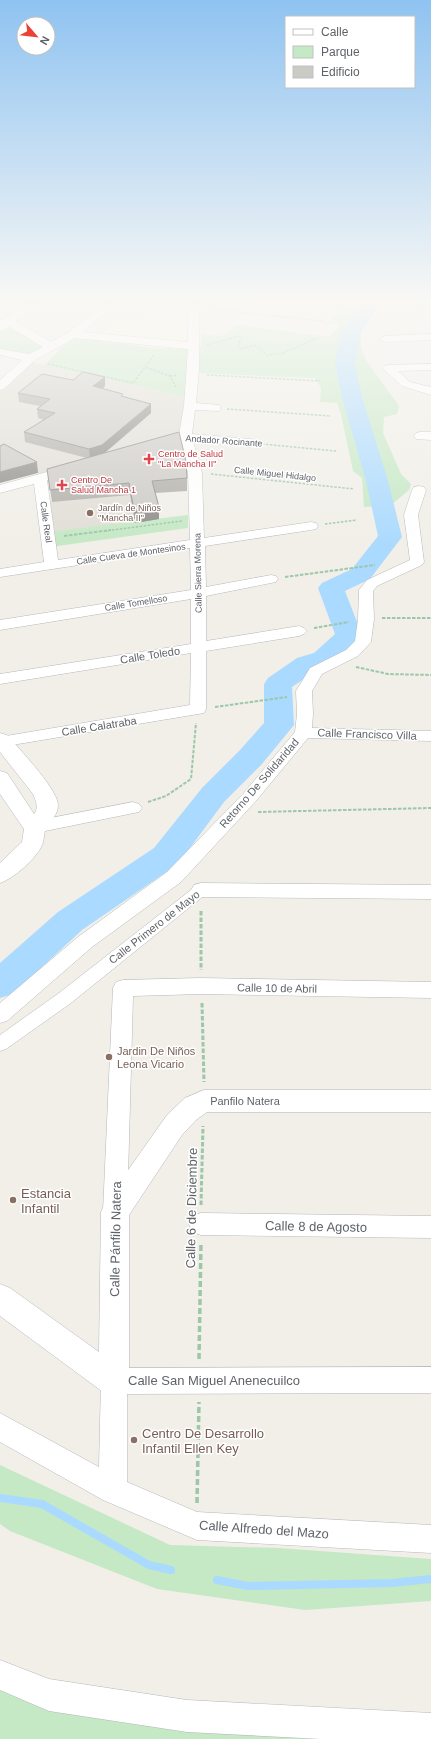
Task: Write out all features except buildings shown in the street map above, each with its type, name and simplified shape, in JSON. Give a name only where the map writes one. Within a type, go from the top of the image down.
[{"type":"street","name":"Calle Sierra Morena","points":[[192,385],[185,437],[195,472],[199,647],[198,709]]},
{"type":"street","points":[[410,385],[431,391]]},
{"type":"street","points":[[190,403],[215,408]]},
{"type":"street","name":"Andador Rocinante","points":[[162,443],[185,437],[250,443]]},
{"type":"street","points":[[0,489],[86,465]]},
{"type":"street","name":"Calle Real","points":[[40,478],[52,565]]},
{"type":"street","name":"Retorno De Solidaridad","points":[[0,1015],[85,942],[174,877],[234,813],[303,733],[305,714],[304,691],[316,671],[337,661],[359,647],[362,642],[358,620],[366,590],[372,583],[417,562],[411,515],[419,490]]},
{"type":"street","name":"Calle Cueva de Montesinos","points":[[0,573],[311,526]]},
{"type":"street","name":"Calle Tomelloso","points":[[0,625],[198,593],[271,579]]},
{"type":"street","name":"Calle Toledo","points":[[0,678],[299,631]]},
{"type":"street","name":"Calle Calatraba","points":[[1,741],[198,709]]},
{"type":"street","name":"Calle Francisco Villa","points":[[303,733],[431,736]]},
{"type":"street","points":[[0,875],[21,857],[32,844],[35,827],[47,812],[47,802],[43,792],[1,741]]},
{"type":"street","points":[[0,778],[24,816],[35,827]]},
{"type":"street","points":[[35,827],[133,808]]},
{"type":"street","name":"Calle Primero de Mayo","points":[[0,1044],[64,998],[201,890],[431,892]]},
{"type":"street","name":"Calle 10 de Abril","points":[[123,988],[202,986],[431,990]]},
{"type":"street","name":"Calle Pánfilo Natera","points":[[113,1490],[115,1212],[123,988]]},
{"type":"street","name":"Panfilo Natera","points":[[115,1212],[183,1115],[192,1106],[204,1101],[431,1101]]},
{"type":"street","name":"Calle 8 de Agosto","points":[[201,1224],[431,1227]]},
{"type":"street","name":"Calle San Miguel Anenecuilco","points":[[0,1298],[114,1381],[431,1380]]},
{"type":"street","name":"Calle Alfredo del Mazo","points":[[0,1427],[113,1490],[197,1526],[431,1539]]},
{"type":"street","points":[[0,1675],[48,1695],[187,1716],[431,1729]]},
{"type":"path","points":[[175,385],[178,398],[190,403]]},
{"type":"path","points":[[215,408],[331,416]]},
{"type":"path","name":"Andador Rocinante","points":[[250,443],[336,451]]},
{"type":"path","name":"Calle Miguel Hidalgo","points":[[195,472],[354,489]]},
{"type":"path","points":[[49,538],[196,520]]},
{"type":"path","points":[[311,526],[357,520]]},
{"type":"path","points":[[271,579],[375,565]]},
{"type":"path","points":[[299,631],[358,620],[431,618]]},
{"type":"path","points":[[337,661],[367,670],[388,674],[431,675]]},
{"type":"path","points":[[133,808],[166,796],[190,779],[198,709],[286,698]]},
{"type":"path","points":[[234,813],[431,808]]},
{"type":"path","name":"Calle 6 de Diciembre","points":[[197,1526],[204,1101],[201,890]]},
{"type":"shaded area","points":[[6,385],[133,385],[185,397],[179,436],[42,475],[9,457],[0,457],[0,391]]},
{"type":"shaded area","name":"Jardín de Niños \"Mancha II\"","points":[[130,495],[135,523],[48,532],[46,502]]},
{"type":"green space","points":[[133,385],[186,385],[185,397]]},
{"type":"green space","points":[[319,385],[384,385],[399,406],[397,414],[384,417],[383,433],[401,474],[411,484],[409,490],[390,506],[364,507],[362,478],[353,471],[341,414],[337,403],[320,402],[321,388]]},
{"type":"green space","points":[[188,515],[188,528],[50,547],[48,532]]},
{"type":"green space","points":[[0,1465],[170,1545],[278,1548],[431,1559],[431,1601],[305,1610],[157,1589],[10,1531],[0,1524]]},
{"type":"green space","points":[[0,1685],[431,1739],[0,1739]]},
{"type":"waterway","points":[[0,984],[70,921],[166,856],[213,795],[251,757],[279,725],[278,684],[307,664],[324,659],[349,635],[331,588],[361,574],[390,537],[377,481],[350,385]]},
{"type":"waterway","points":[[0,1498],[42,1504],[149,1565],[171,1570]]},
{"type":"waterway","points":[[217,1580],[248,1586],[392,1583],[431,1579]]},
{"type":"place","name":"Centro de Salud \"La Mancha II\"","points":[[149,459]]},
{"type":"place","name":"Centro De Salud Mancha 1","points":[[62,485]]},
{"type":"place","name":"Jardín de Niños \"Mancha II\"","points":[[90,513]]},
{"type":"place","name":"Jardin De Niños Leona Vicario","points":[[109,1057]]},
{"type":"place","name":"Estancia Infantil","points":[[13,1200]]},
{"type":"place","name":"Centro De Desarrollo Infantil Ellen Key","points":[[134,1440]]}]
